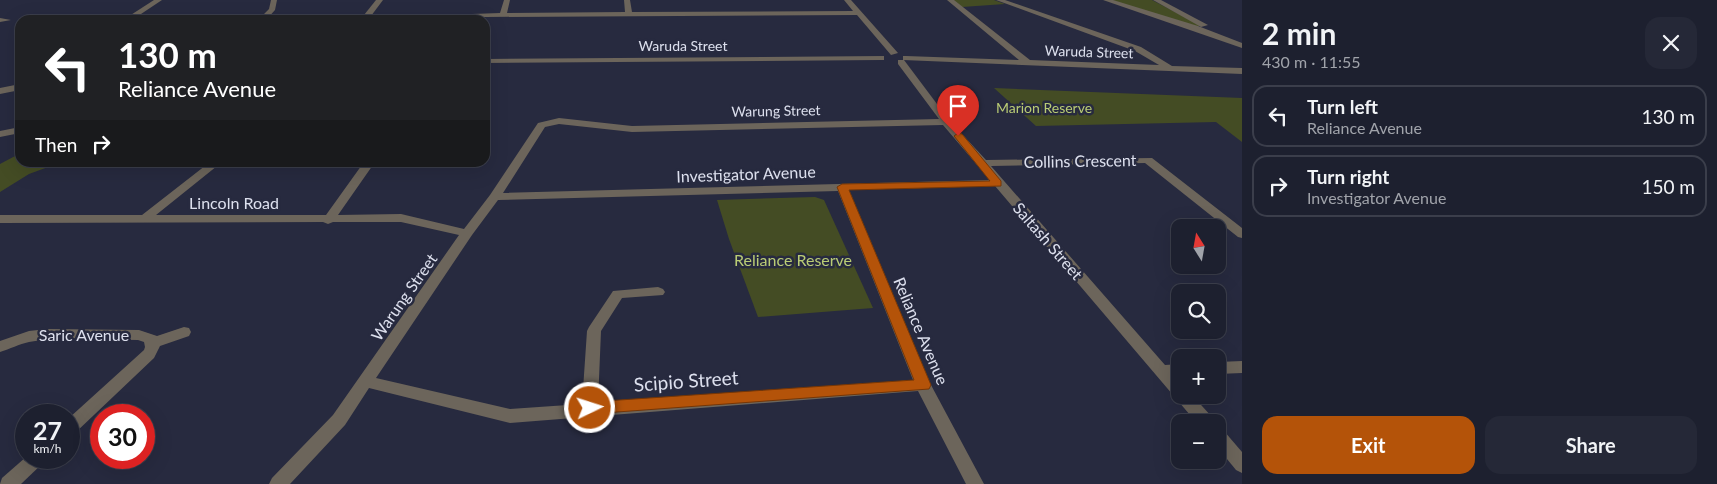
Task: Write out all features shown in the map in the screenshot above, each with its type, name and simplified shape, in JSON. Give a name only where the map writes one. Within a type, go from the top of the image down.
[{"type":"street","points":[[135,15],[159,0]]},
{"type":"street","points":[[267,15],[272,10],[274,0]]},
{"type":"street","points":[[368,15],[380,0]]},
{"type":"street","points":[[502,15],[507,0]]},
{"type":"street","points":[[627,0],[629,14]]},
{"type":"street","name":"Saltash Street","points":[[847,0],[897,59],[946,122],[1171,382]]},
{"type":"street","points":[[950,0],[1028,63]]},
{"type":"street","points":[[999,0],[1138,49],[1171,69]]},
{"type":"street","points":[[1106,0],[1195,28],[1242,46]]},
{"type":"street","points":[[1156,0],[1204,24],[1204,26],[1195,28]]},
{"type":"street","points":[[490,16],[858,12]]},
{"type":"street","name":"Waruda Street","points":[[490,61],[881,58],[883,54],[897,59],[1242,71]]},
{"type":"street","name":"Warung Street","points":[[278,484],[339,420],[467,233],[495,197],[545,120],[632,129],[946,122]]},
{"type":"street","points":[[0,134],[15,131]]},
{"type":"street","name":"Collins Crescent","points":[[983,163],[1148,160],[1242,234]]},
{"type":"street","points":[[144,219],[211,167]]},
{"type":"street","points":[[328,220],[366,167]]},
{"type":"street","name":"Investigator Avenue","points":[[495,197],[998,183]]},
{"type":"street","name":"Reliance Avenue","points":[[842,187],[923,385],[975,484]]},
{"type":"street","name":"Lincoln Road","points":[[0,219],[328,220],[401,218],[467,233]]},
{"type":"street","points":[[590,408],[594,331],[618,294],[658,292]]},
{"type":"street","name":"Saric Avenue","points":[[152,343],[184,332]]},
{"type":"street","name":"Saric Avenue","points":[[8,339],[37,334],[139,335],[151,339],[152,343],[149,354],[80,418]]},
{"type":"street","points":[[1226,368],[1242,367]]},
{"type":"street","points":[[1161,371],[1171,370]]},
{"type":"street","name":"Scipio Street","points":[[366,381],[510,416],[590,408],[923,385]]},
{"type":"street","name":"Saltash Street","points":[[1190,404],[1199,414]]},
{"type":"street","points":[[1226,446],[1242,465]]},
{"type":"street","points":[[8,484],[25,469]]},
{"type":"green space","points":[[953,0],[994,0],[1005,4],[962,7]]},
{"type":"green space","points":[[1110,0],[1152,0],[1202,26],[1195,26]]},
{"type":"green space","name":"Marion Reserve","points":[[994,88],[1242,98],[1242,142],[1216,122],[1036,126]]},
{"type":"green space","points":[[15,156],[15,167],[48,167],[29,174],[0,192],[0,164]]},
{"type":"green space","name":"Reliance Reserve","points":[[815,197],[824,200],[873,308],[758,317],[729,239],[717,200]]},
{"type":"route","points":[[590,408],[923,385],[842,187],[998,183],[983,163],[958,136]]}]
